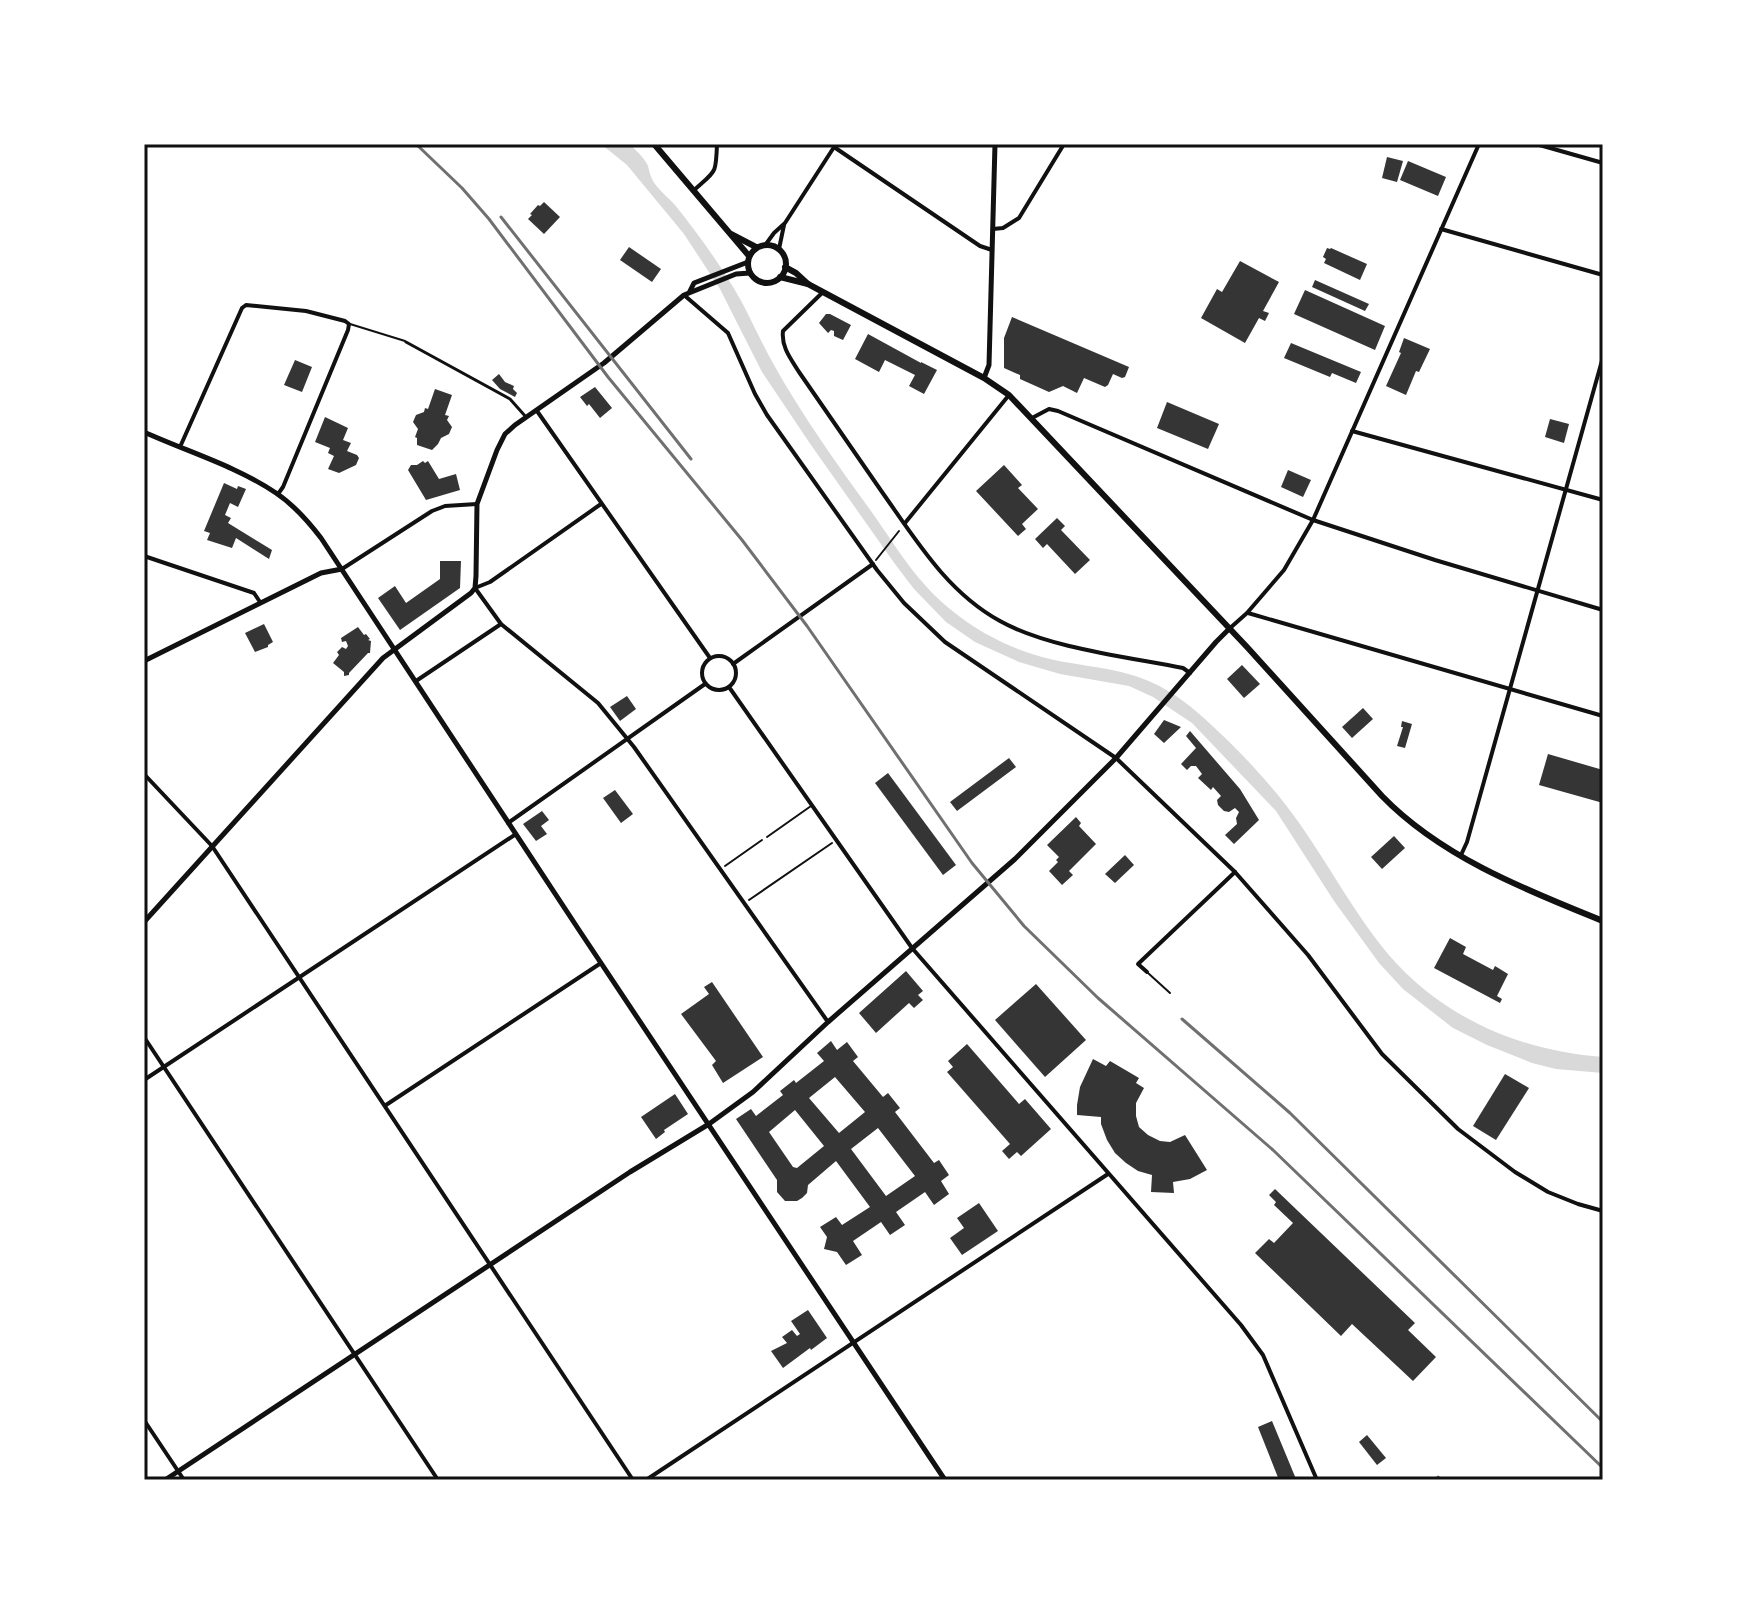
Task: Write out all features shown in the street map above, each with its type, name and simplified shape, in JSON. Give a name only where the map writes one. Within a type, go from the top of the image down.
[{"type":"main road","points":[[654,144],[721,225],[756,247]]},
{"type":"main road","points":[[731,234],[748,259]]},
{"type":"main road","points":[[766,244],[779,249],[785,267],[780,277],[769,283],[746,273],[748,259],[756,247],[766,244]]},
{"type":"main road","points":[[785,267],[808,284]]},
{"type":"main road","points":[[780,277],[808,284],[824,292],[984,378],[1009,395],[1395,810],[1461,855],[1522,887],[1603,921]]},
{"type":"street","points":[[693,191],[714,172],[717,144]]},
{"type":"street","points":[[984,378],[989,365],[995,144]]},
{"type":"street","points":[[993,229],[1003,228],[1019,218],[1064,144]]},
{"type":"street","points":[[165,1480],[630,1172],[709,1124],[753,1092],[828,1022],[1015,859],[1116,758],[1216,642],[1247,613],[1284,570],[1313,520],[1479,144]]},
{"type":"street","points":[[1536,144],[1603,163]]},
{"type":"street","points":[[766,244],[785,223],[835,146],[980,246],[993,250]]},
{"type":"street","points":[[779,249],[785,223]]},
{"type":"street","points":[[1441,229],[1603,275]]},
{"type":"street","points":[[705,282],[748,259]]},
{"type":"street","points":[[746,273],[694,283],[687,294],[604,363],[509,430],[502,439],[477,504],[475,588],[501,624],[598,703],[627,739],[828,1022]]},
{"type":"street","points":[[824,292],[787,326],[782,336],[785,349],[934,565],[967,598],[1000,621],[1025,632],[1061,643],[1183,668],[1190,673]]},
{"type":"street","points":[[687,294],[728,333],[767,415],[904,603],[945,642],[1116,758],[1235,872],[1308,955],[1382,1054],[1458,1129],[1515,1172],[1548,1192],[1603,1211]]},
{"type":"street","points":[[180,447],[246,305],[306,311],[349,324],[278,494]]},
{"type":"street","points":[[406,342],[510,399],[526,417]]},
{"type":"street","points":[[1461,855],[1603,357]]},
{"type":"street","points":[[1595,384],[1603,386]]},
{"type":"street","points":[[905,523],[1009,395]]},
{"type":"street","points":[[1031,418],[1049,409],[1058,411],[1313,520],[1603,610]]},
{"type":"street","points":[[537,411],[710,658]]},
{"type":"street","points":[[1352,431],[1603,500]]},
{"type":"street","points":[[144,432],[251,478],[278,494],[306,519],[321,538],[945,1480]]},
{"type":"street","points":[[144,661],[321,573],[342,569],[420,517],[445,506],[477,504]]},
{"type":"street","points":[[144,922],[354,689],[394,649],[467,598],[475,588],[490,582],[601,504]]},
{"type":"street","points":[[144,556],[254,593],[260,602]]},
{"type":"street","points":[[733,664],[873,564]]},
{"type":"street","points":[[1247,613],[1603,716]]},
{"type":"street","points":[[416,681],[501,624]]},
{"type":"street","points":[[722,657],[733,664],[735,677],[729,687],[716,690],[705,684],[702,670],[710,658],[722,657]]},
{"type":"street","points":[[508,823],[705,684]]},
{"type":"street","points":[[729,687],[912,948],[1241,1325],[1263,1355],[1317,1480]]},
{"type":"street","points":[[144,774],[212,846],[633,1480]]},
{"type":"street","points":[[144,1080],[516,834]]},
{"type":"street","points":[[1147,972],[1138,964],[1235,872]]},
{"type":"street","points":[[385,1106],[601,963]]},
{"type":"street","points":[[144,1037],[438,1480]]},
{"type":"street","points":[[646,1480],[1109,1174]]},
{"type":"street","points":[[144,1420],[184,1480]]},
{"type":"lane","points":[[349,324],[406,342]]},
{"type":"lane","points":[[767,837],[812,805]]},
{"type":"lane","points":[[1147,972],[1170,993]]},
{"type":"path","points":[[879,556],[900,530]]},
{"type":"path","points":[[720,869],[767,837]]},
{"type":"path","points":[[745,904],[836,840]]},
{"type":"shaded area","points":[[601,144],[630,144],[644,160],[654,183],[675,205],[716,260],[774,365],[821,440],[903,558],[937,597],[964,620],[1009,645],[1053,660],[1132,675],[1183,701],[1232,745],[1276,792],[1374,936],[1410,977],[1458,1013],[1513,1039],[1603,1057],[1603,1073],[1556,1069],[1487,1045],[1453,1028],[1403,989],[1379,963],[1334,901],[1276,811],[1192,723],[1153,697],[1129,686],[1060,674],[1019,662],[975,642],[946,622],[914,589],[811,445],[762,372],[720,289],[684,234],[627,165]]},
{"type":"building","points":[[1387,157],[1403,161],[1397,182],[1382,178]]},
{"type":"building","points":[[1408,161],[1446,177],[1438,196],[1400,180]]},
{"type":"building","points":[[544,202],[560,217],[544,234],[528,219]]},
{"type":"building","points":[[629,247],[661,269],[652,282],[620,260]]},
{"type":"building","points":[[1327,248],[1367,264],[1360,280],[1324,263]]},
{"type":"building","points":[[1240,261],[1279,282],[1263,311],[1269,313],[1265,321],[1259,318],[1245,343],[1201,318],[1217,289],[1222,292]]},
{"type":"building","points":[[1315,280],[1369,304],[1365,311],[1312,287]]},
{"type":"building","points":[[1305,290],[1385,326],[1375,350],[1294,314]]},
{"type":"building","points":[[826,314],[851,325],[843,340],[834,336],[834,331],[828,333],[819,323]]},
{"type":"building","points":[[1012,317],[1129,367],[1125,377],[1113,374],[1105,387],[1084,378],[1077,393],[1063,386],[1049,392],[1020,379],[1020,375],[1004,368],[1004,338]]},
{"type":"building","points":[[868,334],[937,370],[924,394],[909,386],[915,375],[885,360],[879,372],[855,359]]},
{"type":"building","points":[[1404,338],[1430,349],[1406,395],[1386,386],[1401,353]]},
{"type":"building","points":[[1291,343],[1361,372],[1356,383],[1332,373],[1330,377],[1284,358]]},
{"type":"building","points":[[295,360],[312,367],[302,392],[284,385]]},
{"type":"building","points":[[499,374],[505,382],[514,386],[515,397],[500,389],[492,380]]},
{"type":"building","points":[[595,387],[612,408],[600,418],[580,397]]},
{"type":"building","points":[[435,389],[452,395],[445,415],[449,416],[447,420],[452,427],[432,450],[417,445],[415,437],[418,429],[413,422],[416,415],[428,409]]},
{"type":"building","points":[[1167,402],[1219,424],[1208,449],[1157,428]]},
{"type":"building","points":[[325,417],[348,428],[343,440],[351,443],[347,451],[359,458],[356,465],[339,473],[328,469],[334,456],[328,453],[330,448],[315,442]]},
{"type":"building","points":[[1550,419],[1569,424],[1564,443],[1545,437]]},
{"type":"building","points":[[428,461],[439,479],[456,474],[460,490],[426,500],[408,470],[411,465]]},
{"type":"building","points":[[1004,465],[1022,485],[1018,488],[1038,509],[1022,524],[1026,529],[1018,536],[976,491]]},
{"type":"building","points":[[1288,470],[1311,480],[1303,497],[1281,487]]},
{"type":"building","points":[[224,483],[246,489],[238,507],[230,503],[225,515],[231,518],[228,523],[272,550],[269,559],[236,538],[232,548],[207,540],[210,533],[204,531]]},
{"type":"building","points":[[1057,518],[1065,526],[1061,530],[1090,560],[1075,574],[1047,544],[1043,548],[1035,539]]},
{"type":"building","points":[[440,561],[461,561],[460,588],[400,630],[378,598],[395,586],[406,603],[440,579]]},
{"type":"building","points":[[264,624],[273,642],[255,652],[245,633]]},
{"type":"building","points":[[358,627],[371,641],[370,653],[349,675],[344,676],[344,672],[333,663],[339,655],[337,652],[348,646],[341,638]]},
{"type":"building","points":[[1242,665],[1260,684],[1244,698],[1227,679]]},
{"type":"building","points":[[627,696],[636,709],[620,721],[610,707]]},
{"type":"building","points":[[1363,708],[1373,719],[1352,738],[1342,727]]},
{"type":"building","points":[[1164,720],[1181,727],[1164,743],[1154,734]]},
{"type":"building","points":[[1402,721],[1412,724],[1405,748],[1397,746]]},
{"type":"building","points":[[1190,731],[1240,789],[1259,820],[1234,844],[1225,835],[1237,824],[1239,812],[1235,808],[1224,811],[1217,800],[1221,796],[1198,778],[1202,774],[1196,766],[1187,770],[1181,764],[1196,748],[1186,736]]},
{"type":"building","points":[[1548,754],[1603,770],[1603,803],[1539,785]]},
{"type":"building","points":[[1009,758],[1016,767],[957,811],[950,802]]},
{"type":"building","points":[[888,773],[956,865],[943,875],[875,783]]},
{"type":"building","points":[[615,790],[633,814],[621,823],[603,798]]},
{"type":"building","points":[[542,811],[549,820],[541,826],[547,834],[536,841],[523,824]]},
{"type":"building","points":[[1076,817],[1081,823],[1079,826],[1096,844],[1069,871],[1073,875],[1062,885],[1049,871],[1059,857],[1047,845]]},
{"type":"building","points":[[1394,836],[1405,848],[1382,869],[1371,857]]},
{"type":"building","points":[[1125,855],[1134,865],[1115,883],[1105,874]]},
{"type":"building","points":[[1450,938],[1466,947],[1463,954],[1493,970],[1495,966],[1508,974],[1497,996],[1502,999],[1500,1003],[1434,968]]},
{"type":"building","points":[[906,971],[923,991],[918,995],[923,1000],[914,1008],[909,1003],[876,1033],[859,1013]]},
{"type":"building","points":[[712,982],[763,1057],[723,1083],[712,1065],[716,1061],[681,1014],[709,994],[704,987]]},
{"type":"building","points":[[1036,984],[1086,1040],[1045,1077],[995,1020]]},
{"type":"building","points":[[831,1041],[837,1050],[847,1042],[858,1057],[853,1061],[883,1097],[888,1093],[900,1108],[895,1112],[934,1163],[939,1160],[949,1175],[941,1181],[949,1194],[934,1205],[925,1192],[896,1212],[905,1225],[890,1235],[881,1222],[853,1241],[862,1255],[846,1265],[837,1252],[824,1249],[827,1237],[820,1227],[836,1217],[842,1225],[870,1207],[836,1161],[808,1185],[807,1193],[802,1198],[785,1201],[777,1192],[777,1180],[736,1119],[751,1109],[756,1116],[783,1095],[780,1091],[794,1080],[796,1083],[824,1061],[817,1053]],"holes":[[[835,1077],[865,1112],[839,1133],[809,1098]],[[795,1110],[824,1146],[797,1168],[793,1167],[769,1132]],[[878,1128],[915,1176],[886,1196],[851,1149]]]},
{"type":"building","points":[[967,1044],[1019,1104],[1025,1099],[1051,1129],[1021,1156],[1017,1152],[1009,1159],[1002,1151],[1010,1144],[947,1072],[953,1067],[948,1061]]},
{"type":"building","points":[[1093,1059],[1106,1066],[1110,1061],[1139,1078],[1136,1083],[1144,1088],[1136,1103],[1139,1127],[1160,1141],[1170,1142],[1185,1135],[1207,1170],[1190,1179],[1173,1182],[1174,1193],[1151,1192],[1152,1175],[1138,1171],[1115,1153],[1107,1140],[1101,1117],[1077,1115],[1080,1087]]},
{"type":"building","points":[[1505,1074],[1529,1088],[1496,1140],[1473,1126]]},
{"type":"building","points":[[675,1094],[688,1114],[656,1139],[641,1117]]},
{"type":"building","points":[[1275,1189],[1415,1323],[1408,1330],[1436,1357],[1413,1381],[1352,1324],[1341,1336],[1255,1253],[1269,1239],[1274,1243],[1293,1223],[1274,1205],[1276,1202],[1269,1195]]},
{"type":"building","points":[[979,1203],[998,1231],[962,1255],[950,1238],[964,1228],[957,1218]]},
{"type":"building","points":[[808,1310],[827,1338],[783,1368],[771,1351],[787,1343],[782,1337],[792,1330],[797,1336],[800,1334],[791,1321]]},
{"type":"building","points":[[1272,1421],[1294,1480],[1279,1480],[1258,1427]]},
{"type":"building","points":[[1367,1435],[1386,1458],[1377,1465],[1359,1442]]},
{"type":"railway","points":[[416,144],[489,219],[608,377],[742,540],[807,626],[972,863],[1024,926],[1098,998],[1273,1150],[1603,1468]]},
{"type":"railway","points":[[501,217],[691,459]]},
{"type":"railway","points":[[1182,1019],[1290,1113],[1603,1422]]}]
